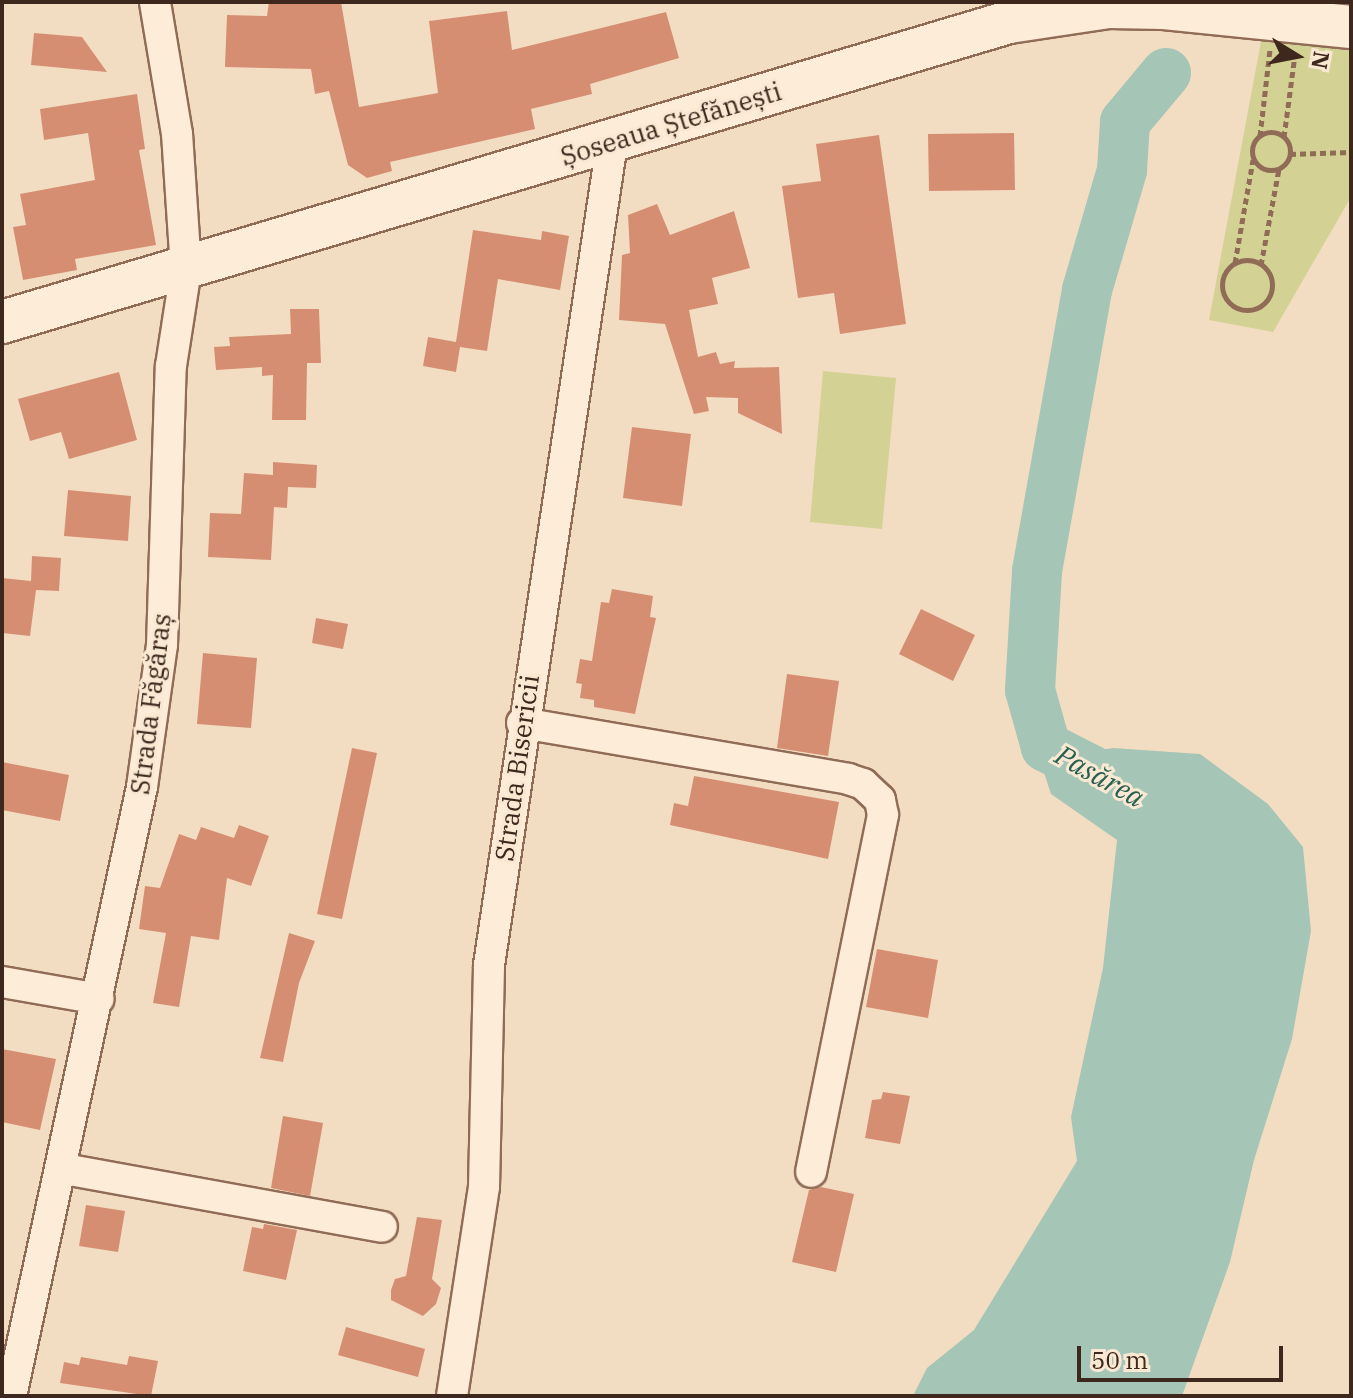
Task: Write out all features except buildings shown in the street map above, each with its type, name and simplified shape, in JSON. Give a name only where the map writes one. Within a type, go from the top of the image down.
[{"type":"main road","name":"Șoseaua Ștefănești","points":[[2,322],[612,143],[936,41],[1047,14],[1164,8],[1351,27]]},
{"type":"street","name":"Strada Făgăraș","points":[[11,1396],[64,1169],[142,787],[162,645],[171,366],[186,269],[177,134],[155,2]]},
{"type":"street","name":"Strada Bisericii","points":[[452,1396],[478,1248],[489,965],[522,723],[612,143]]},
{"type":"street","points":[[522,723],[848,779],[863,784],[880,800],[883,815],[811,1172]]},
{"type":"street","points":[[2,982],[99,999]]},
{"type":"street","points":[[64,1169],[382,1227]]},
{"type":"path","points":[[1235,263],[1253,159],[1260,136],[1272,36]]},
{"type":"path","points":[[1290,154],[1284,137],[1297,39]]},
{"type":"path","points":[[1260,136],[1272,132],[1284,137]]},
{"type":"path","points":[[1290,154],[1351,152]]},
{"type":"path","points":[[1261,265],[1279,169],[1290,154]]},
{"type":"path","points":[[1253,159],[1267,170],[1279,169]]},
{"type":"path","points":[[1252,260],[1261,265],[1269,275],[1270,291],[1262,304],[1247,309],[1232,304],[1223,291],[1224,274],[1235,263],[1252,260]]},
{"type":"shaded area","points":[[1263,31],[1351,44],[1351,197],[1273,332],[1209,320]]},
{"type":"shaded area","points":[[823,371],[896,378],[882,529],[810,522]]},
{"type":"water","points":[[1113,748],[1200,754],[1268,804],[1303,847],[1311,931],[1292,1039],[1254,1160],[1230,1262],[1182,1396],[913,1396],[927,1368],[974,1330],[1077,1161],[1071,1117],[1103,968],[1117,840],[1051,794],[1040,760]]},
{"type":"waterway","name":"Pasărea","points":[[1125,787],[1046,747],[1030,690],[1037,571],[1087,290],[1122,170],[1125,122],[1166,73]]}]
